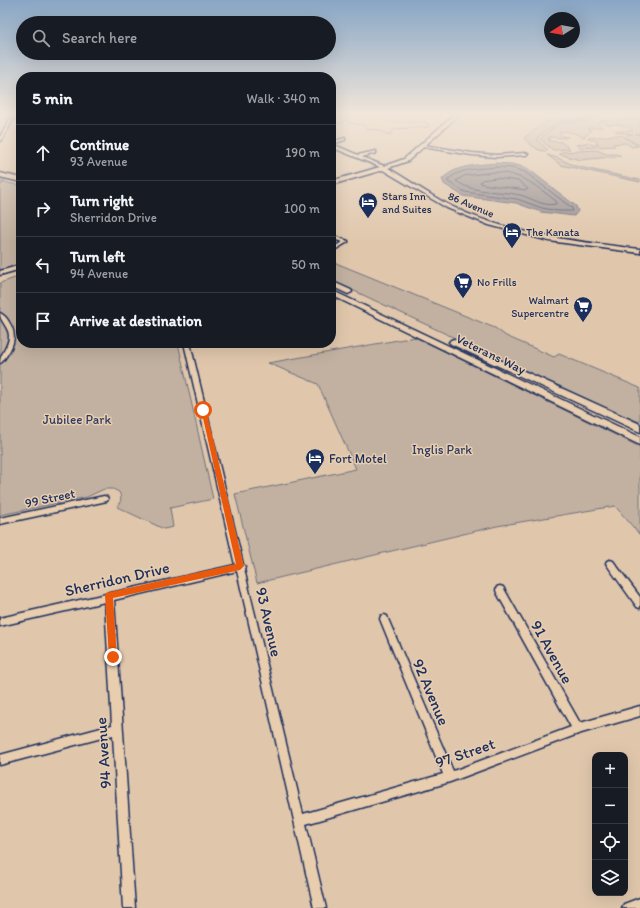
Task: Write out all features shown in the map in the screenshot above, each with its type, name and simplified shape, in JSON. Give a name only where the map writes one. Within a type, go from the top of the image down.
[{"type":"main road","points":[[0,171],[16,175]]},
{"type":"main road","points":[[0,175],[16,179]]},
{"type":"main road","name":"Veterans Way","points":[[336,286],[640,428]]},
{"type":"main road","name":"Veterans Way","points":[[336,294],[640,441]]},
{"type":"street","name":"86 Avenue","points":[[360,156],[383,167],[449,207],[491,224],[549,239],[640,251]]},
{"type":"street","points":[[336,179],[383,167],[406,160],[410,156]]},
{"type":"street","points":[[366,174],[383,167]]},
{"type":"street","points":[[336,182],[366,174],[382,172],[397,175]]},
{"type":"street","points":[[336,238],[346,242]]},
{"type":"street","points":[[336,245],[346,242]]},
{"type":"street","points":[[336,248],[346,242]]},
{"type":"street","points":[[0,273],[16,269]]},
{"type":"street","points":[[0,315],[12,332],[9,350],[0,361]]},
{"type":"street","name":"93 Avenue","points":[[188,348],[320,908]]},
{"type":"street","name":"99 Street","points":[[0,521],[104,499]]},
{"type":"street","points":[[610,563],[640,604]]},
{"type":"street","name":"Sherridon Drive","points":[[0,622],[240,566]]},
{"type":"street","name":"91 Avenue","points":[[500,590],[578,729]]},
{"type":"street","name":"94 Avenue","points":[[109,596],[129,908]]},
{"type":"street","name":"92 Avenue","points":[[384,619],[450,776]]},
{"type":"street","name":"97 Street","points":[[300,820],[450,776],[578,729],[640,711]]},
{"type":"street","points":[[0,760],[118,729]]},
{"type":"street","points":[[628,908],[640,904]]},
{"type":"green space","points":[[549,156],[558,158],[575,166],[640,180],[640,182],[561,165]]},
{"type":"green space","points":[[567,156],[617,156],[580,160]]},
{"type":"green space","points":[[0,181],[16,185],[16,265],[0,270]]},
{"type":"green space","points":[[336,263],[495,328],[506,336],[554,357],[559,354],[640,388],[640,422],[604,408],[336,282]]},
{"type":"green space","name":"Jubilee Park","points":[[16,278],[16,348],[179,348],[213,499],[170,508],[173,527],[164,529],[117,507],[121,496],[119,492],[113,489],[104,489],[87,497],[0,515],[0,283]]},
{"type":"green space","name":"Inglis Park","points":[[415,337],[640,447],[640,535],[615,506],[497,526],[257,583],[235,494],[356,469],[318,384],[268,363]]},
{"type":"water","points":[[496,163],[512,164],[527,168],[576,206],[578,211],[574,216],[541,212],[516,203],[463,196],[444,184],[442,179],[460,168]]},
{"type":"waterway","points":[[0,185],[4,183]]},
{"type":"place","name":"Stars Inn and Suites","points":[[368,219]]},
{"type":"place","name":"The Kanata","points":[[512,249]]},
{"type":"place","name":"No Frills","points":[[463,299]]},
{"type":"place","name":"Walmart Supercentre","points":[[583,323]]},
{"type":"place","name":"Fort Motel","points":[[315,475]]},
{"type":"route","points":[[113,657],[109,596],[240,566],[203,410]]}]
